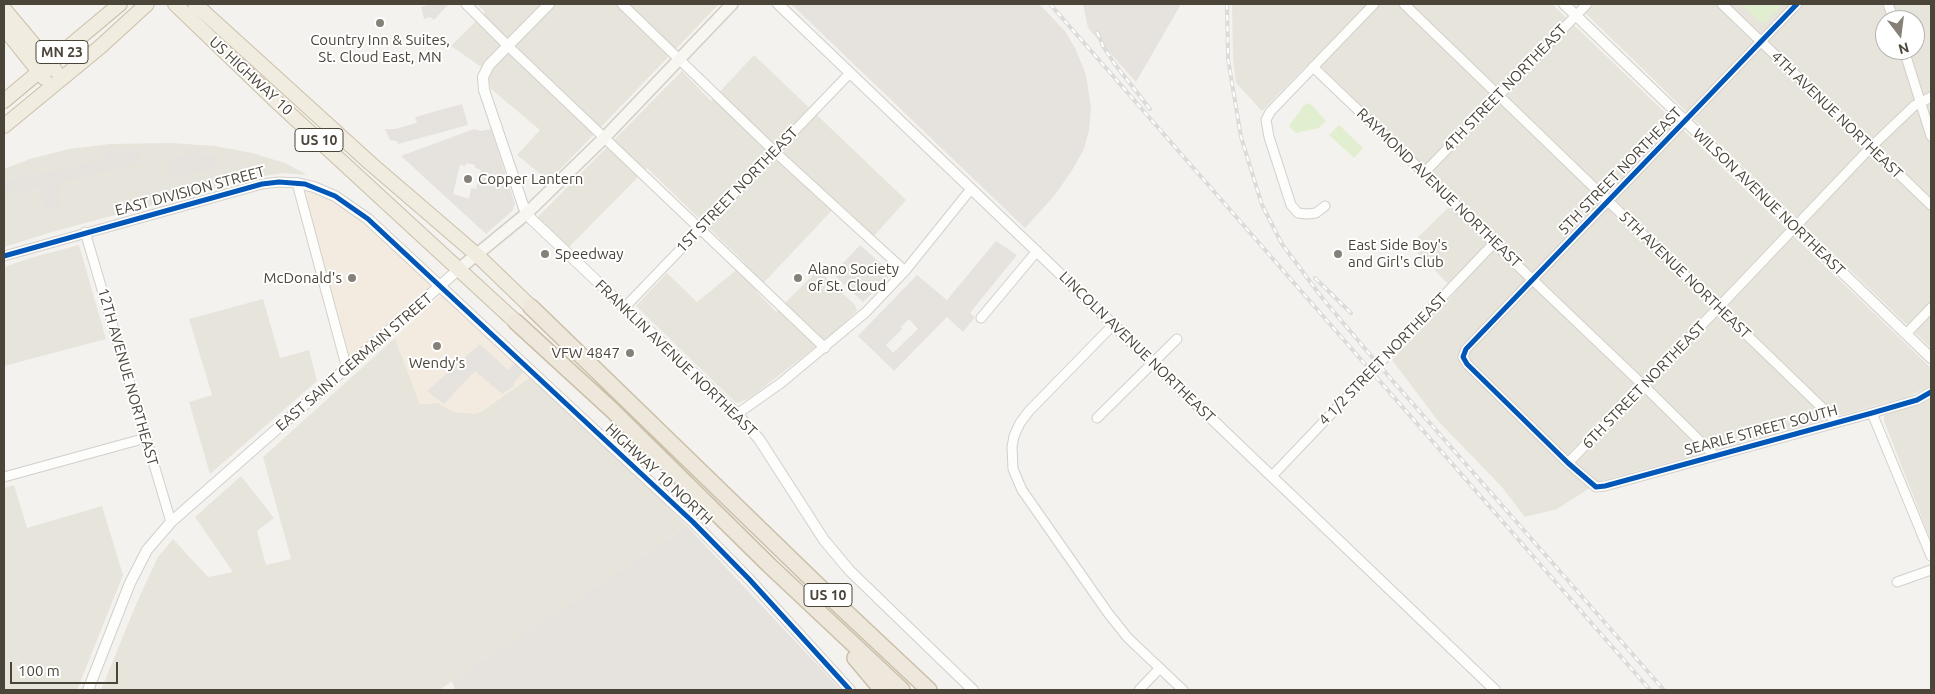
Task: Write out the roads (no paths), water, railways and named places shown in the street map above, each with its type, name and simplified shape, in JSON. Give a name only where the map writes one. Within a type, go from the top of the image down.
[{"type":"highway","name":"MN 23","points":[[4,101],[120,4]]},
{"type":"highway","name":"US HIGHWAY 10","points":[[174,4],[459,269]]},
{"type":"highway","name":"US HIGHWAY 10","points":[[195,4],[370,163],[477,255]]},
{"type":"highway","name":"MN 23","points":[[4,126],[100,47],[146,5]]},
{"type":"highway","points":[[4,9],[44,68]]},
{"type":"highway","points":[[4,28],[57,82]]},
{"type":"highway","name":"US 10","points":[[477,255],[617,389],[728,499],[929,690]]},
{"type":"highway","name":"US 10","points":[[459,269],[612,410],[769,565],[902,690]]},
{"type":"highway","points":[[769,565],[858,660],[882,690]]},
{"type":"main road","name":"EAST SAINT GERMAIN STREET","points":[[459,269],[526,214],[604,138],[732,4]]},
{"type":"street","points":[[466,4],[824,348]]},
{"type":"street","points":[[526,214],[484,90],[483,77],[490,65],[549,4]]},
{"type":"street","points":[[622,4],[680,58],[774,151],[905,271]]},
{"type":"street","name":"LINCOLN AVENUE NORTHEAST","points":[[778,4],[1495,690]]},
{"type":"street","points":[[1325,206],[1316,213],[1307,214],[1298,213],[1291,205],[1266,128],[1266,120],[1270,112],[1374,4]]},
{"type":"street","name":"5TH AVENUE NORTHEAST","points":[[1404,4],[1837,422]]},
{"type":"street","name":"WILSON AVENUE NORTHEAST","points":[[1564,4],[1931,358]]},
{"type":"street","name":"4TH STREET NORTHEAST","points":[[1424,173],[1587,4]]},
{"type":"street","name":"4TH AVENUE NORTHEAST","points":[[1722,4],[1931,205]]},
{"type":"street","name":"5TH STREET NORTHEAST","points":[[1568,463],[1466,364],[1463,356],[1466,349],[1797,4]]},
{"type":"street","points":[[1907,60],[1931,136]]},
{"type":"street","name":"RAYMOND AVENUE NORTHEAST","points":[[1313,67],[1715,456]]},
{"type":"street","name":"1ST STREET NORTHEAST","points":[[625,307],[850,73]]},
{"type":"street","name":"6TH STREET NORTHEAST","points":[[1568,463],[1720,307],[1871,147],[1920,101],[1931,97]]},
{"type":"street","name":"EAST DIVISION STREET","points":[[4,256],[262,184],[279,182],[298,183],[323,190],[358,211],[440,287]]},
{"type":"street","points":[[298,183],[348,369]]},
{"type":"street","points":[[737,414],[781,383],[866,312],[905,271],[971,189]]},
{"type":"street","name":"FRANKLIN AVENUE NORTHEAST","points":[[526,214],[737,414],[759,439],[824,540],[847,568],[973,690]]},
{"type":"street","name":"12TH AVENUE NORTHEAST","points":[[86,232],[171,522]]},
{"type":"street","name":"4 1/2 STREET NORTHEAST","points":[[1272,476],[1494,242]]},
{"type":"street","points":[[981,318],[1037,252]]},
{"type":"street","name":"EAST SAINT GERMAIN STREET","points":[[88,690],[130,582],[147,550],[171,522],[348,369],[459,269]]},
{"type":"street","name":"HIGHWAY 10 NORTH","points":[[440,287],[693,522],[747,577],[850,690]]},
{"type":"street","points":[[1906,334],[1931,308]]},
{"type":"street","points":[[1114,324],[1020,423],[1014,436],[1012,459],[1017,480],[1022,490],[1108,613],[1128,638],[1183,690]]},
{"type":"street","points":[[1097,418],[1177,340]]},
{"type":"street","name":"SEARLE STREET SOUTH","points":[[1568,463],[1596,487],[1605,486],[1872,413],[1917,400],[1931,392]]},
{"type":"street","points":[[1872,413],[1931,556]]},
{"type":"street","points":[[4,477],[146,438]]},
{"type":"street","points":[[1897,582],[1931,570]]},
{"type":"street","points":[[1139,690],[1159,669]]},
{"type":"railway","points":[[1050,4],[1650,690]]},
{"type":"railway","points":[[1227,4],[1228,59],[1241,137],[1262,205],[1282,244],[1323,299],[1378,364],[1664,690]]},
{"type":"railway","points":[[1097,32],[1114,63],[1150,109]]},
{"type":"railway","points":[[1315,278],[1351,313]]},
{"type":"place","name":"Country Inn & Suites, St. Cloud East, MN","points":[[380,23]]},
{"type":"place","name":"Copper Lantern","points":[[468,179]]},
{"type":"place","name":"Speedway","points":[[545,254]]},
{"type":"place","name":"East Side Boy's and Girl's Club","points":[[1338,254]]},
{"type":"place","name":"McDonald's","points":[[352,278]]},
{"type":"place","name":"Alano Society of St. Cloud","points":[[798,278]]},
{"type":"place","name":"Wendy's","points":[[437,346]]},
{"type":"place","name":"VFW 4847","points":[[630,353]]}]
